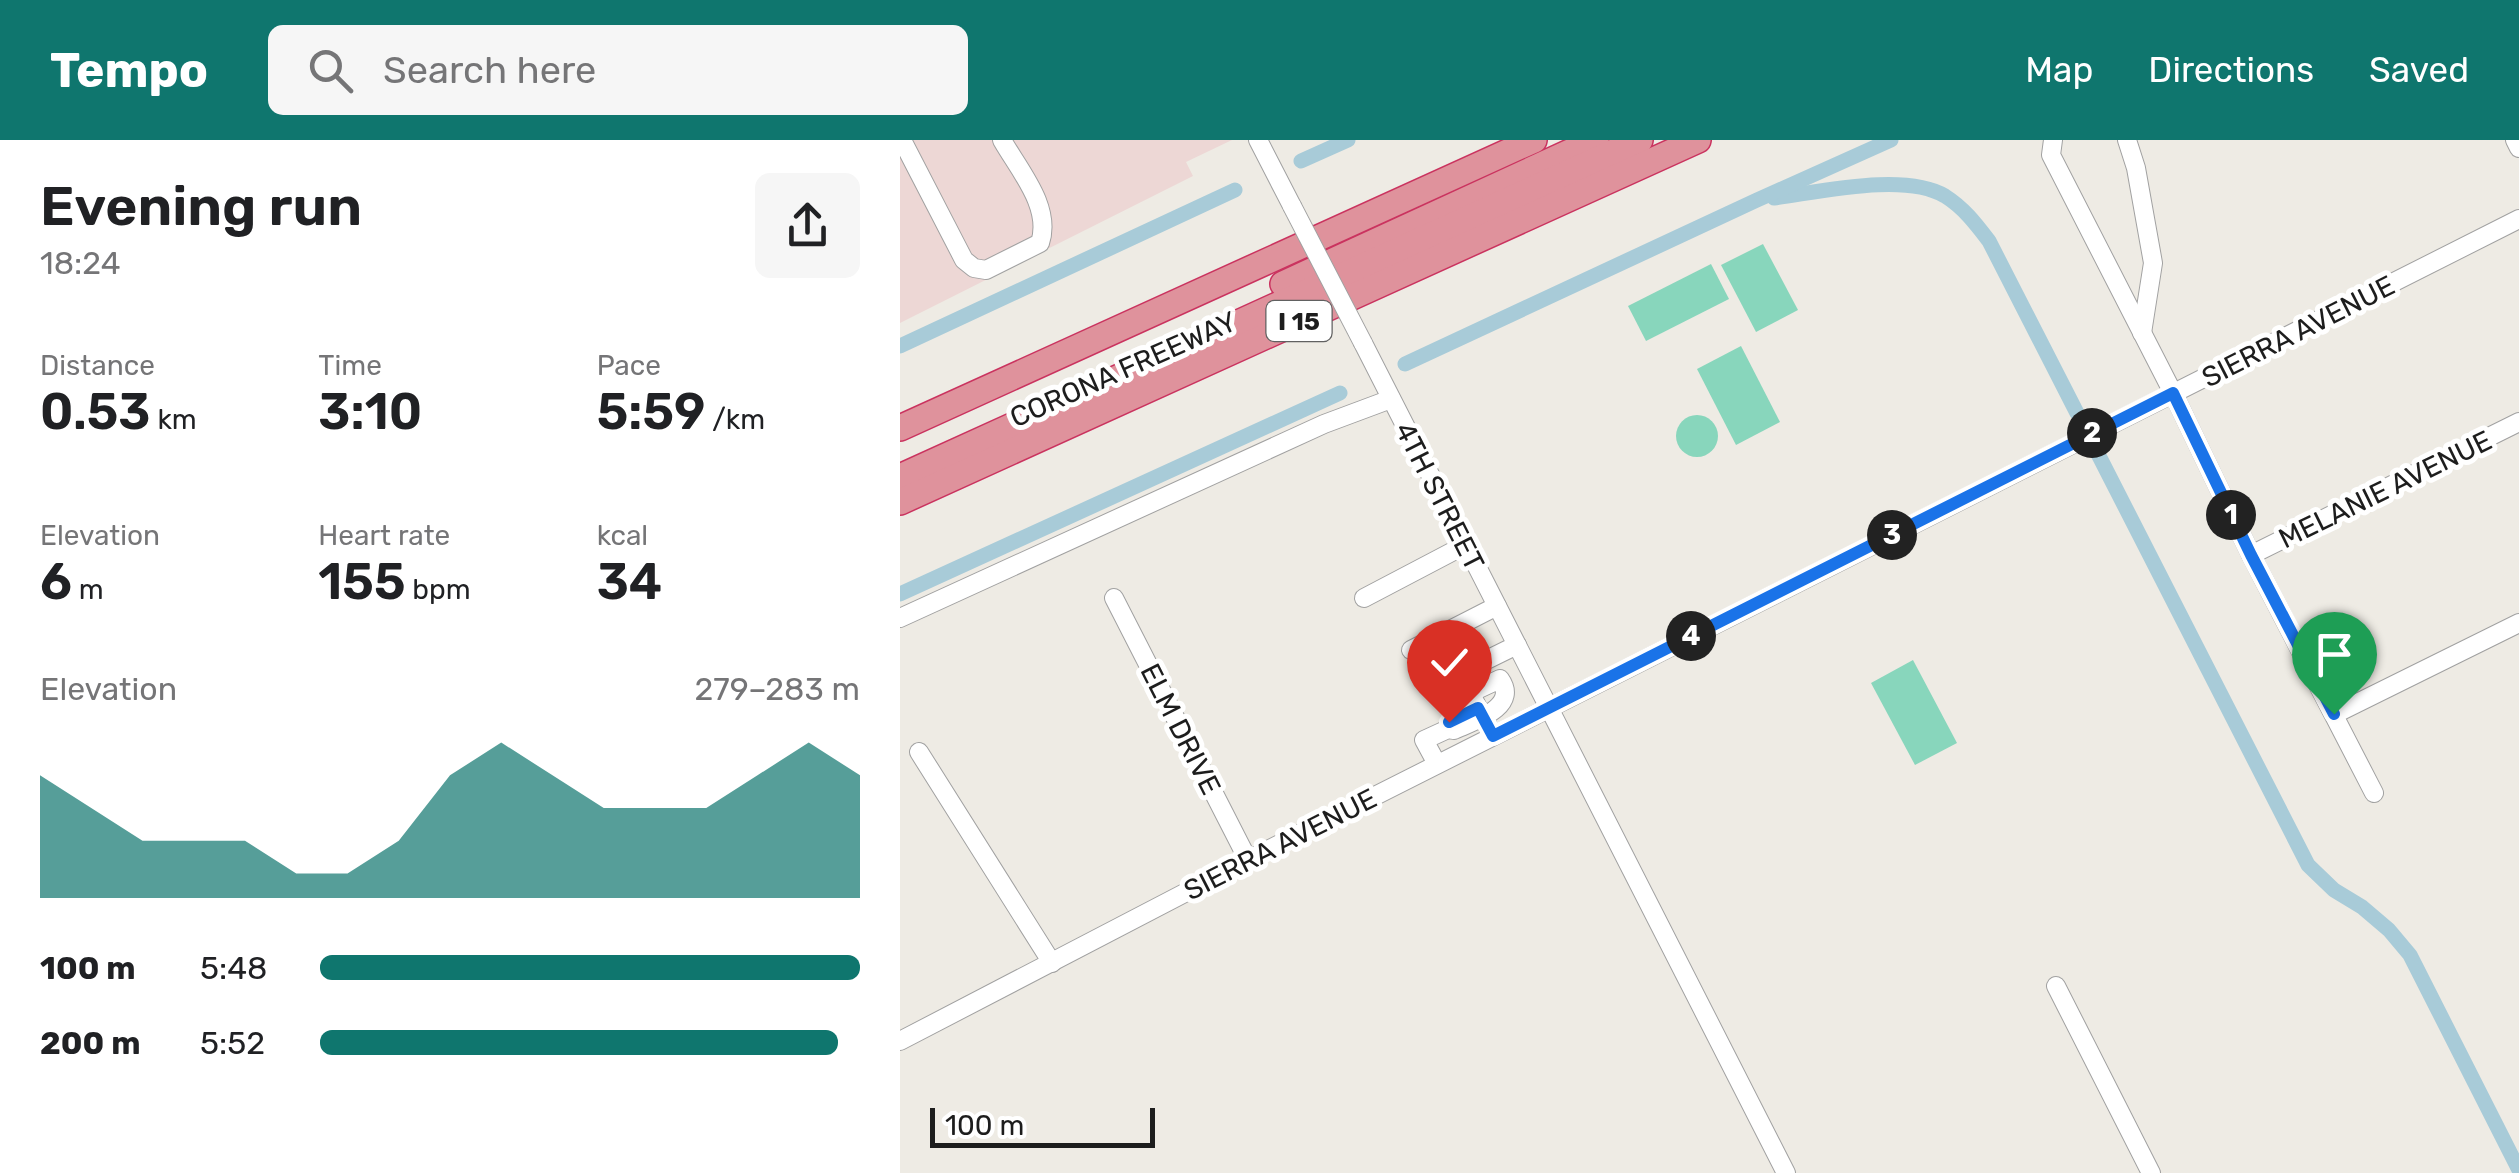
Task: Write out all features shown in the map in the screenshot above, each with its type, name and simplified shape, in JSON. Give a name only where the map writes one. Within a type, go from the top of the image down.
[{"type":"highway","name":"CORONA FREEWAY","points":[[900,428],[1534,140]]},
{"type":"highway","points":[[900,458],[1596,140]]},
{"type":"highway","points":[[900,476],[1640,140]]},
{"type":"highway","name":"CORONA FREEWAY","points":[[900,502],[1698,140]]},
{"type":"street","points":[[902,140],[964,260],[974,268],[986,270],[1040,242],[1044,232],[1044,218],[1037,201],[1002,140]]},
{"type":"street","name":"4TH STREET","points":[[1258,140],[1786,1173]]},
{"type":"street","points":[[2053,140],[2051,155],[2374,793]]},
{"type":"street","points":[[2127,140],[2136,168],[2153,264],[2142,333]]},
{"type":"street","points":[[2515,140],[2519,148]]},
{"type":"street","name":"SIERRA AVENUE","points":[[900,1041],[1437,764],[2519,219]]},
{"type":"street","points":[[900,618],[1389,396]]},
{"type":"street","name":"MELANIE AVENUE","points":[[2251,555],[2519,422]]},
{"type":"street","points":[[1364,598],[1465,544]]},
{"type":"street","name":"ELM DRIVE","points":[[1114,598],[1248,860]]},
{"type":"street","points":[[1411,650],[1496,606]]},
{"type":"street","points":[[2334,714],[2519,623]]},
{"type":"street","points":[[1493,736],[1460,673],[1517,645]]},
{"type":"street","points":[[1437,764],[1424,740],[1454,730],[1477,706]]},
{"type":"street","points":[[918,752],[1052,962]]},
{"type":"street","points":[[2056,986],[2150,1173]]},
{"type":"shaded area","points":[[900,140],[1232,140],[1186,162],[1193,176],[900,323]]},
{"type":"green space","points":[[1763,244],[1798,310],[1756,332],[1721,265]]},
{"type":"green space","points":[[1711,264],[1729,299],[1646,341],[1628,306]]},
{"type":"green space","points":[[1741,346],[1780,422],[1736,445],[1697,369]]},
{"type":"green space","points":[[1697,415],[1712,421],[1718,436],[1712,451],[1697,457],[1682,451],[1676,436],[1682,421]]},
{"type":"green space","points":[[1913,660],[1957,743],[1915,765],[1871,683]]},
{"type":"waterway","points":[[1301,161],[1348,140]]},
{"type":"waterway","points":[[1405,364],[1891,140]]},
{"type":"waterway","points":[[1774,198],[1885,185],[1908,185],[1945,196],[1989,241],[2077,413]]},
{"type":"waterway","points":[[900,346],[1235,190]]},
{"type":"waterway","points":[[900,594],[1340,393]]},
{"type":"waterway","points":[[2097,452],[2308,865],[2334,890],[2389,930],[2410,955],[2519,1170]]},
{"type":"route","points":[[1449,722],[1478,708],[1493,736],[2173,393],[2334,714]]}]
